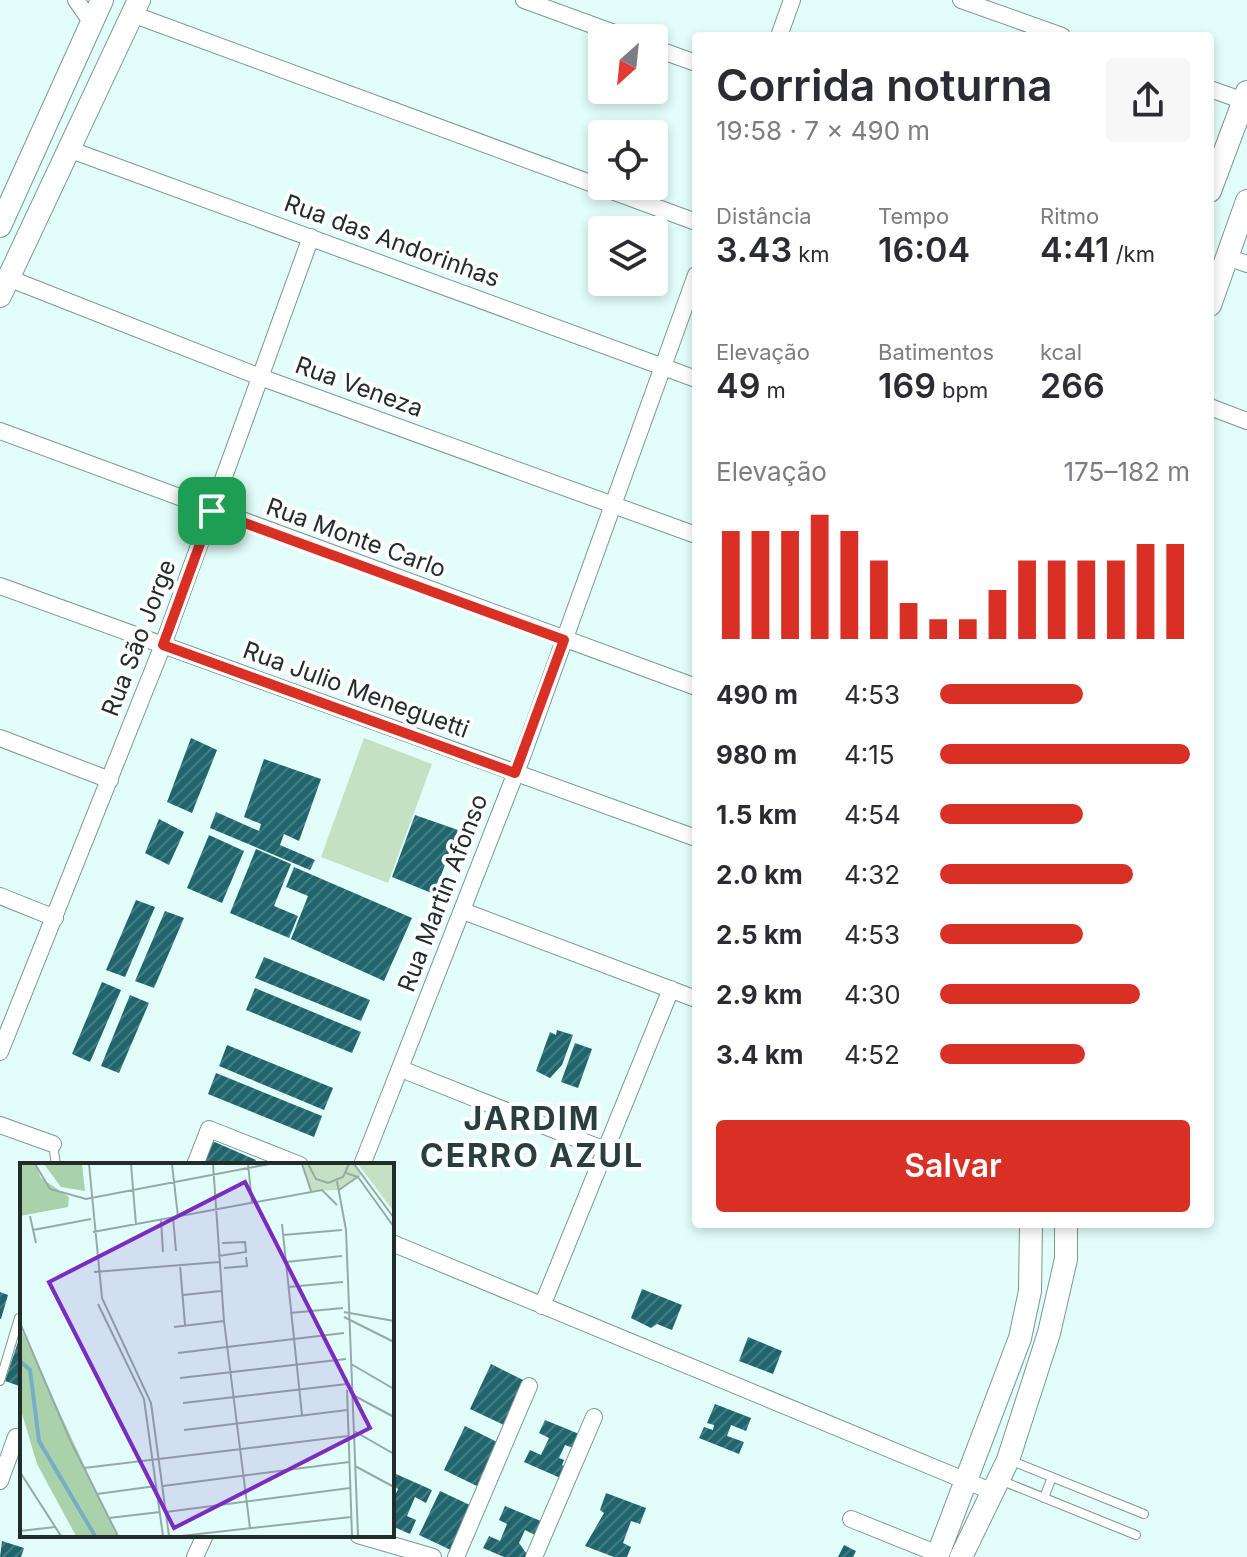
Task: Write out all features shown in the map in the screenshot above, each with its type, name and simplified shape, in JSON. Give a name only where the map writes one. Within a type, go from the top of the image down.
[{"type":"main road","points":[[4,287],[71,150],[135,7]]},
{"type":"main road","points":[[98,9],[89,65],[99,72],[107,69]]},
{"type":"main road","points":[[2,213],[98,9]]},
{"type":"main road","points":[[56,102],[71,96],[82,104],[71,150]]},
{"type":"main road","points":[[1214,180],[1245,96]]},
{"type":"main road","points":[[1214,298],[1237,260],[1247,201]]},
{"type":"main road","points":[[937,1556],[990,1425],[1020,1338],[1030,1291],[1031,1228]]},
{"type":"main road","points":[[961,1557],[1016,1437],[1061,1288],[1066,1228]]},
{"type":"street","points":[[76,0],[98,9]]},
{"type":"street","points":[[524,0],[590,24]]},
{"type":"street","points":[[780,32],[792,0]]},
{"type":"street","points":[[961,0],[1051,32]]},
{"type":"street","points":[[135,7],[692,220]]},
{"type":"street","points":[[668,53],[692,62]]},
{"type":"street","points":[[1214,90],[1245,96]]},
{"type":"street","name":"Rua das Andorinhas","points":[[71,150],[692,378]]},
{"type":"street","name":"Rua São Jorge","points":[[0,1052],[163,645],[311,237]]},
{"type":"street","name":"Rua Martin Afonso","points":[[363,1163],[515,773],[692,285]]},
{"type":"street","name":"Rua Veneza","points":[[4,287],[692,534]]},
{"type":"street","points":[[1214,409],[1247,421]]},
{"type":"street","name":"Rua Monte Carlo","points":[[0,431],[692,686]]},
{"type":"street","name":"Rua Julio Meneguetti","points":[[0,586],[692,837]]},
{"type":"street","points":[[0,738],[110,780]]},
{"type":"street","points":[[0,896],[55,918]]},
{"type":"street","points":[[463,911],[692,997]]},
{"type":"street","points":[[542,1306],[671,989]]},
{"type":"street","points":[[401,1069],[605,1150]]},
{"type":"street","points":[[0,1125],[53,1144]]},
{"type":"street","points":[[196,1163],[209,1129],[261,1158],[289,1163]]},
{"type":"street","points":[[394,1244],[968,1481],[1000,1477]]},
{"type":"street","points":[[456,1557],[529,1386]]},
{"type":"street","points":[[534,1557],[594,1417]]},
{"type":"street","points":[[0,1481],[13,1436]]},
{"type":"street","points":[[851,1519],[937,1556]]},
{"type":"street","points":[[195,1557],[204,1537]]},
{"type":"street","points":[[365,1537],[428,1556]]},
{"type":"lane","points":[[53,1144],[56,1163]]},
{"type":"lane","points":[[0,1381],[20,1318]]},
{"type":"lane","points":[[1000,1477],[1052,1477],[1144,1514]]},
{"type":"lane","points":[[1000,1477],[1136,1535]]},
{"type":"lane","points":[[1044,1498],[1052,1477]]},
{"type":"green space","points":[[364,738],[432,764],[388,883],[321,857]]},
{"type":"building","points":[[191,738],[217,750],[192,813],[167,802]]},
{"type":"building","points":[[264,759],[321,779],[299,841],[284,834],[280,845],[315,860],[310,870],[210,828],[216,812],[259,831],[261,824],[244,817]]},
{"type":"building","points":[[415,815],[458,830],[434,894],[392,877]]},
{"type":"building","points":[[159,819],[184,832],[169,865],[145,853]]},
{"type":"building","points":[[209,835],[244,851],[222,903],[187,888]]},
{"type":"building","points":[[256,849],[291,864],[274,906],[298,916],[289,938],[230,913]]},
{"type":"building","points":[[294,867],[412,918],[384,981],[291,939],[308,896],[286,887]]},
{"type":"building","points":[[136,900],[155,907],[125,977],[106,970]]},
{"type":"building","points":[[165,911],[184,918],[154,988],[135,981]]},
{"type":"building","points":[[264,957],[370,1000],[361,1021],[255,978]]},
{"type":"building","points":[[102,982],[121,990],[90,1062],[72,1054]]},
{"type":"building","points":[[255,988],[361,1032],[352,1053],[246,1010]]},
{"type":"building","points":[[130,995],[149,1003],[119,1073],[101,1066]]},
{"type":"building","points":[[557,1030],[573,1035],[562,1065],[550,1078],[536,1071],[550,1032],[556,1035]]},
{"type":"building","points":[[575,1043],[592,1049],[578,1088],[561,1082]]},
{"type":"building","points":[[227,1045],[333,1088],[324,1110],[219,1066]]},
{"type":"building","points":[[216,1073],[322,1116],[314,1137],[208,1094]]},
{"type":"building","points":[[210,1140],[256,1160],[255,1163],[200,1163]]},
{"type":"building","points":[[642,1289],[682,1305],[672,1330],[657,1324],[651,1328],[631,1318]]},
{"type":"building","points":[[0,1292],[8,1295],[1,1319],[0,1319]]},
{"type":"building","points":[[20,1336],[20,1386],[5,1381]]},
{"type":"building","points":[[748,1337],[782,1351],[773,1374],[739,1361]]},
{"type":"building","points":[[491,1364],[525,1381],[504,1425],[470,1409]]},
{"type":"building","points":[[715,1404],[751,1418],[746,1431],[731,1425],[727,1436],[744,1442],[739,1454],[699,1438],[704,1427],[713,1430],[714,1425],[707,1423]]},
{"type":"building","points":[[545,1420],[584,1436],[578,1450],[565,1445],[559,1458],[564,1460],[562,1465],[570,1468],[565,1480],[524,1462],[530,1450],[541,1455],[549,1438],[539,1433]]},
{"type":"building","points":[[465,1426],[499,1443],[479,1487],[444,1470]]},
{"type":"building","points":[[396,1474],[432,1490],[426,1503],[415,1497],[407,1516],[416,1520],[410,1534],[394,1527],[394,1498],[398,1489],[394,1486]]},
{"type":"building","points":[[440,1491],[474,1507],[453,1551],[419,1535]]},
{"type":"building","points":[[606,1493],[646,1508],[640,1524],[631,1521],[623,1543],[631,1547],[627,1557],[614,1557],[585,1546],[604,1513],[600,1510]]},
{"type":"building","points":[[505,1506],[543,1522],[537,1536],[525,1530],[519,1543],[529,1557],[504,1557],[483,1548],[489,1536],[500,1541],[507,1524],[499,1520]]},
{"type":"building","points":[[2,1541],[24,1548],[21,1557],[0,1557]]},
{"type":"building","points":[[844,1545],[856,1551],[853,1557],[838,1557]]},
{"type":"district","name":"JARDIM CERRO AZUL","points":[[532,1138]]},
{"type":"route","points":[[212,511],[564,640],[515,773],[163,645],[212,511]]}]
